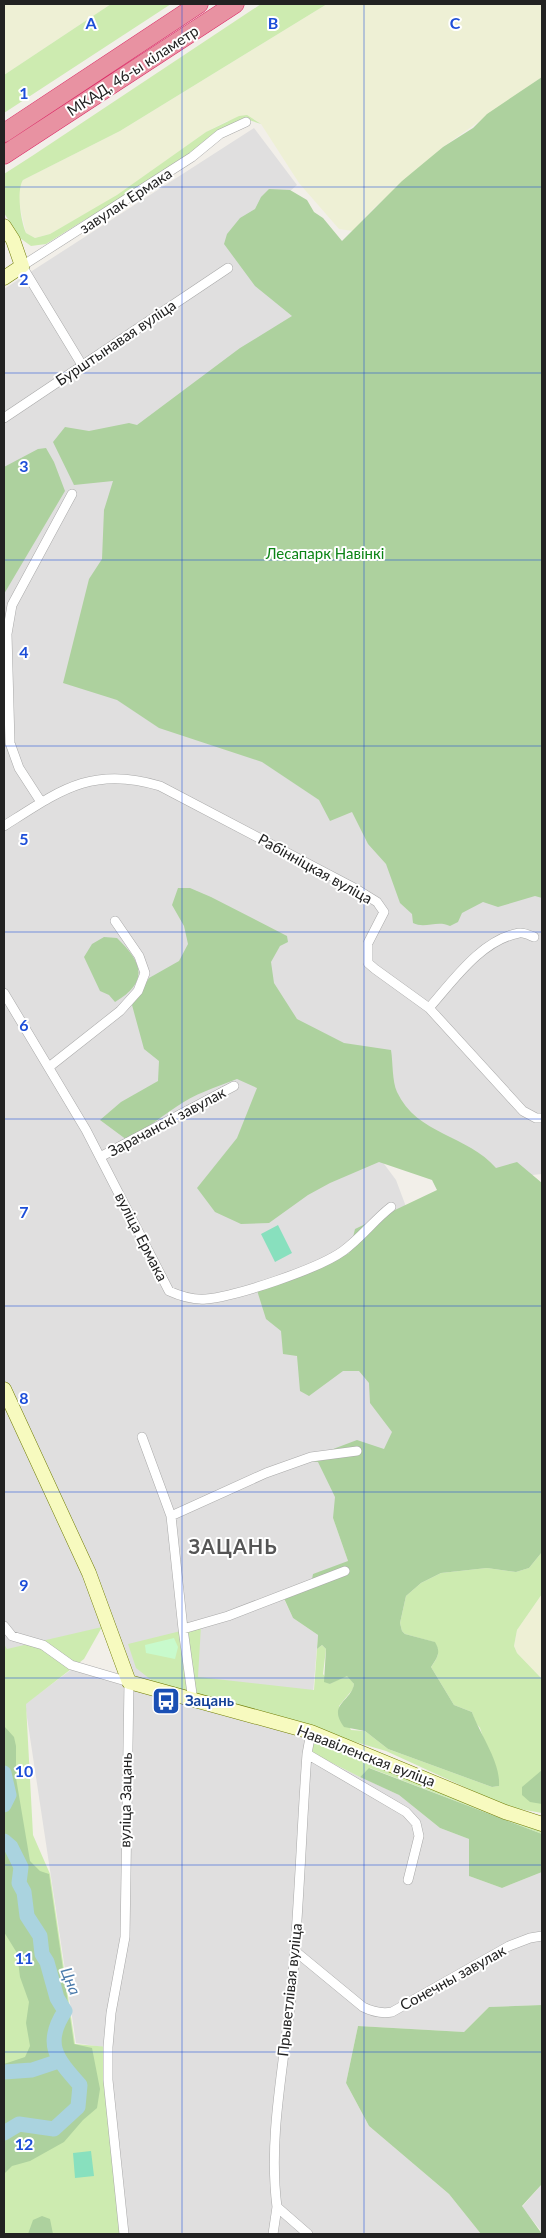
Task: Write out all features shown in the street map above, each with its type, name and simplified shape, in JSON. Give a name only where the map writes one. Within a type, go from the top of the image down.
[{"type":"highway","name":"МКАД, 46-ы кіламетр","points":[[4,133],[199,4]]},
{"type":"highway","name":"МКАД, 46-ы кіламетр","points":[[4,155],[235,4]]},
{"type":"highway","points":[[4,169],[44,140],[78,108]]},
{"type":"street","name":"завулак Ермака","points":[[4,278],[177,168],[220,134],[246,122]]},
{"type":"street","points":[[4,226],[13,240],[22,266],[82,364]]},
{"type":"street","name":"Бурштынавая вуліца","points":[[4,418],[228,268]]},
{"type":"street","points":[[41,802],[20,768],[10,743],[7,634],[12,605],[72,494]]},
{"type":"street","name":"Рабінніцкая вуліца","points":[[4,826],[41,802],[90,780],[122,778],[150,783],[160,786],[356,889],[377,902],[384,912],[368,943],[368,962],[374,969],[430,1008],[523,1111],[536,1118],[542,1118]]},
{"type":"street","points":[[49,1067],[120,1011],[138,991],[145,973],[139,956],[116,922]]},
{"type":"street","points":[[430,1008],[481,952],[505,938],[521,933],[534,937]]},
{"type":"street","name":"вуліца Ермака","points":[[4,994],[49,1067],[100,1157],[169,1291],[179,1296],[204,1300],[256,1287],[326,1261],[361,1236],[391,1207]]},
{"type":"street","name":"Зарачанскі завулак","points":[[100,1157],[234,1086]]},
{"type":"street","name":"вуліца Зацань","points":[[4,1389],[88,1574],[129,1682],[125,1937],[111,2013],[108,2056],[110,2099],[124,2234]]},
{"type":"street","points":[[142,1437],[171,1516],[193,1701]]},
{"type":"street","points":[[171,1516],[266,1473],[311,1456],[357,1451]]},
{"type":"street","points":[[183,1629],[228,1616],[345,1571]]},
{"type":"street","points":[[4,1626],[12,1636],[43,1645],[71,1665],[129,1682]]},
{"type":"street","name":"Нававіленская вуліца","points":[[129,1682],[311,1732],[505,1812],[542,1824]]},
{"type":"street","name":"Прыветлівая вуліца","points":[[273,2234],[277,2208],[274,2180],[277,2104],[295,1951],[307,1754],[311,1732]]},
{"type":"street","points":[[307,1754],[406,1812],[416,1823],[419,1836],[408,1880]]},
{"type":"street","name":"Сонечны завулак","points":[[295,1951],[363,2007],[385,2014],[392,2012],[509,1946],[530,1938],[542,1936]]},
{"type":"street","points":[[277,2208],[308,2234]]},
{"type":"shaded area","points":[[254,128],[297,185],[235,238],[305,333],[128,473],[83,666],[359,790],[435,885],[542,888],[542,1174],[503,1178],[400,1120],[378,1067],[327,1053],[266,997],[259,946],[217,912],[197,909],[197,959],[155,1010],[268,1093],[212,1187],[264,1206],[376,1153],[396,1180],[408,1212],[360,1261],[255,1285],[310,1379],[365,1356],[404,1426],[392,1457],[333,1518],[348,1561],[345,1571],[282,1595],[293,1618],[318,1635],[308,1752],[399,1795],[440,1828],[469,1839],[469,1876],[502,1888],[542,1872],[542,2005],[489,2007],[464,2032],[358,2026],[346,2083],[369,2126],[449,2194],[481,2234],[124,2234],[108,2080],[108,2048],[76,2043],[25,1704],[72,1669],[134,1689],[113,1625],[6,1650],[4,1644],[4,289]]},
{"type":"shaded area","points":[[542,2184],[542,2232],[522,2207]]},
{"type":"green space","points":[[4,4],[111,4],[4,75]]},
{"type":"green space","points":[[111,4],[171,4],[4,113],[4,75]]},
{"type":"green space","points":[[261,4],[327,4],[120,131],[23,180],[20,199],[22,222],[26,233],[35,238],[50,234],[117,195],[206,132],[239,116],[247,115],[261,124],[249,120],[210,136],[190,155],[95,217],[86,219],[46,244],[31,246],[20,238],[4,213],[4,174]]},
{"type":"green space","points":[[327,4],[542,4],[542,77],[443,147],[374,208],[353,231],[339,229],[299,183],[261,124],[254,119],[227,121],[206,132],[115,197],[50,234],[35,238],[26,233],[18,198],[18,189],[23,180],[120,131]]},
{"type":"green space","name":"Лесапарк Навінкі","points":[[542,77],[542,898],[535,896],[498,907],[483,902],[462,913],[458,922],[450,926],[445,924],[418,925],[413,923],[412,914],[400,903],[386,864],[368,844],[352,812],[330,821],[319,800],[262,762],[159,728],[117,700],[63,683],[89,579],[102,559],[104,510],[113,481],[74,485],[53,442],[65,427],[89,431],[129,423],[137,425],[240,348],[292,316],[255,286],[224,244],[227,234],[240,218],[255,209],[261,197],[269,189],[290,190],[307,200],[314,212],[323,218],[342,241],[402,181],[443,147],[473,128],[487,114]]},
{"type":"green space","points":[[46,448],[54,462],[65,491],[4,594],[4,467],[38,449]]},
{"type":"green space","points":[[178,888],[190,888],[211,897],[287,936],[288,942],[280,946],[271,962],[274,983],[297,1019],[344,1043],[391,1050],[395,1088],[406,1106],[417,1117],[472,1148],[496,1168],[517,1162],[542,1183],[542,1552],[529,1568],[516,1572],[487,1568],[441,1573],[421,1583],[406,1596],[400,1623],[405,1634],[435,1642],[438,1654],[431,1667],[454,1705],[472,1712],[497,1767],[499,1786],[492,1787],[388,1749],[365,1731],[344,1727],[339,1719],[339,1708],[349,1695],[354,1684],[347,1676],[330,1684],[324,1682],[326,1649],[322,1645],[317,1649],[318,1635],[293,1618],[282,1594],[311,1584],[313,1574],[348,1561],[333,1518],[335,1497],[318,1462],[304,1460],[357,1440],[384,1449],[392,1432],[370,1403],[369,1383],[359,1371],[343,1371],[309,1396],[300,1391],[297,1356],[283,1354],[281,1331],[266,1319],[255,1284],[321,1268],[349,1253],[355,1229],[437,1190],[432,1180],[379,1162],[330,1183],[308,1195],[269,1223],[241,1224],[215,1212],[197,1188],[237,1138],[257,1088],[237,1079],[213,1088],[183,1102],[127,1140],[100,1120],[121,1102],[158,1081],[159,1061],[144,1049],[132,1005],[149,978],[179,961],[188,944],[184,926],[172,905]]},
{"type":"green space","points":[[104,937],[117,938],[137,963],[138,979],[134,987],[115,1002],[109,995],[100,991],[84,957],[92,944]]},
{"type":"green space","points":[[278,1225],[292,1253],[275,1262],[261,1234]]},
{"type":"green space","points":[[542,1552],[542,1594],[517,1630],[514,1646],[517,1653],[542,1679],[542,1813],[508,1807],[386,1751],[155,1683],[136,1668],[128,1644],[201,1626],[198,1677],[314,1690],[317,1649],[322,1645],[326,1649],[323,1674],[330,1684],[347,1675],[354,1684],[353,1689],[339,1706],[351,1730],[365,1731],[388,1749],[492,1787],[499,1786],[480,1728],[475,1722],[472,1712],[454,1705],[431,1667],[438,1654],[434,1642],[405,1634],[400,1623],[406,1596],[421,1583],[441,1573],[487,1568],[516,1572],[529,1568]]},
{"type":"green space","points":[[542,1594],[542,1679],[517,1653],[514,1646],[517,1630]]},
{"type":"green space","points":[[102,1627],[84,1659],[26,1704],[33,1835],[50,1874],[75,2044],[108,2047],[124,2234],[4,2234],[4,1644],[7,1649]]},
{"type":"green space","points":[[174,1638],[178,1647],[175,1659],[146,1653],[145,1645]]},
{"type":"green space","points":[[4,1726],[14,1737],[16,1746],[16,1778],[30,1861],[40,1871],[49,1874],[74,2044],[92,2048],[100,2089],[97,2108],[83,2120],[64,2142],[30,2161],[12,2166],[4,2174],[4,2064],[25,2057],[30,2046],[26,2023],[29,2002],[20,1977],[17,1953],[4,1932]]},
{"type":"green space","points":[[309,1741],[381,1765],[542,1831],[542,1834],[370,1768],[360,1777],[308,1751]]},
{"type":"green space","points":[[369,1768],[542,1834],[542,1872],[502,1888],[469,1876],[469,1839],[440,1828],[399,1795],[360,1777]]},
{"type":"green space","points":[[542,1770],[542,1804],[530,1802],[522,1795],[522,1787]]},
{"type":"green space","points":[[542,2005],[542,2184],[522,2206],[542,2234],[481,2234],[449,2194],[369,2126],[346,2083],[358,2026],[464,2032],[489,2007]]},
{"type":"green space","points":[[91,2151],[94,2176],[75,2178],[73,2153]]},
{"type":"green space","points":[[42,2216],[50,2219],[53,2234],[28,2234],[33,2220]]},
{"type":"waterway","name":"Цна","points":[[4,1773],[9,1795],[4,1805]]},
{"type":"waterway","name":"Цна","points":[[4,1841],[11,1847],[21,1867],[19,1883],[24,1892],[27,1916],[40,1936],[42,1954],[47,1962],[57,1998],[65,2011],[55,2033],[56,2051],[59,2059],[80,2085],[78,2107],[54,2129],[19,2124],[4,2133]]},
{"type":"waterway","points":[[4,2072],[32,2070],[59,2061]]},
{"type":"place","name":"Зацань","points":[[166,1701]]},
{"type":"district","name":"ЗАЦАНЬ","points":[[233,1547]]}]
